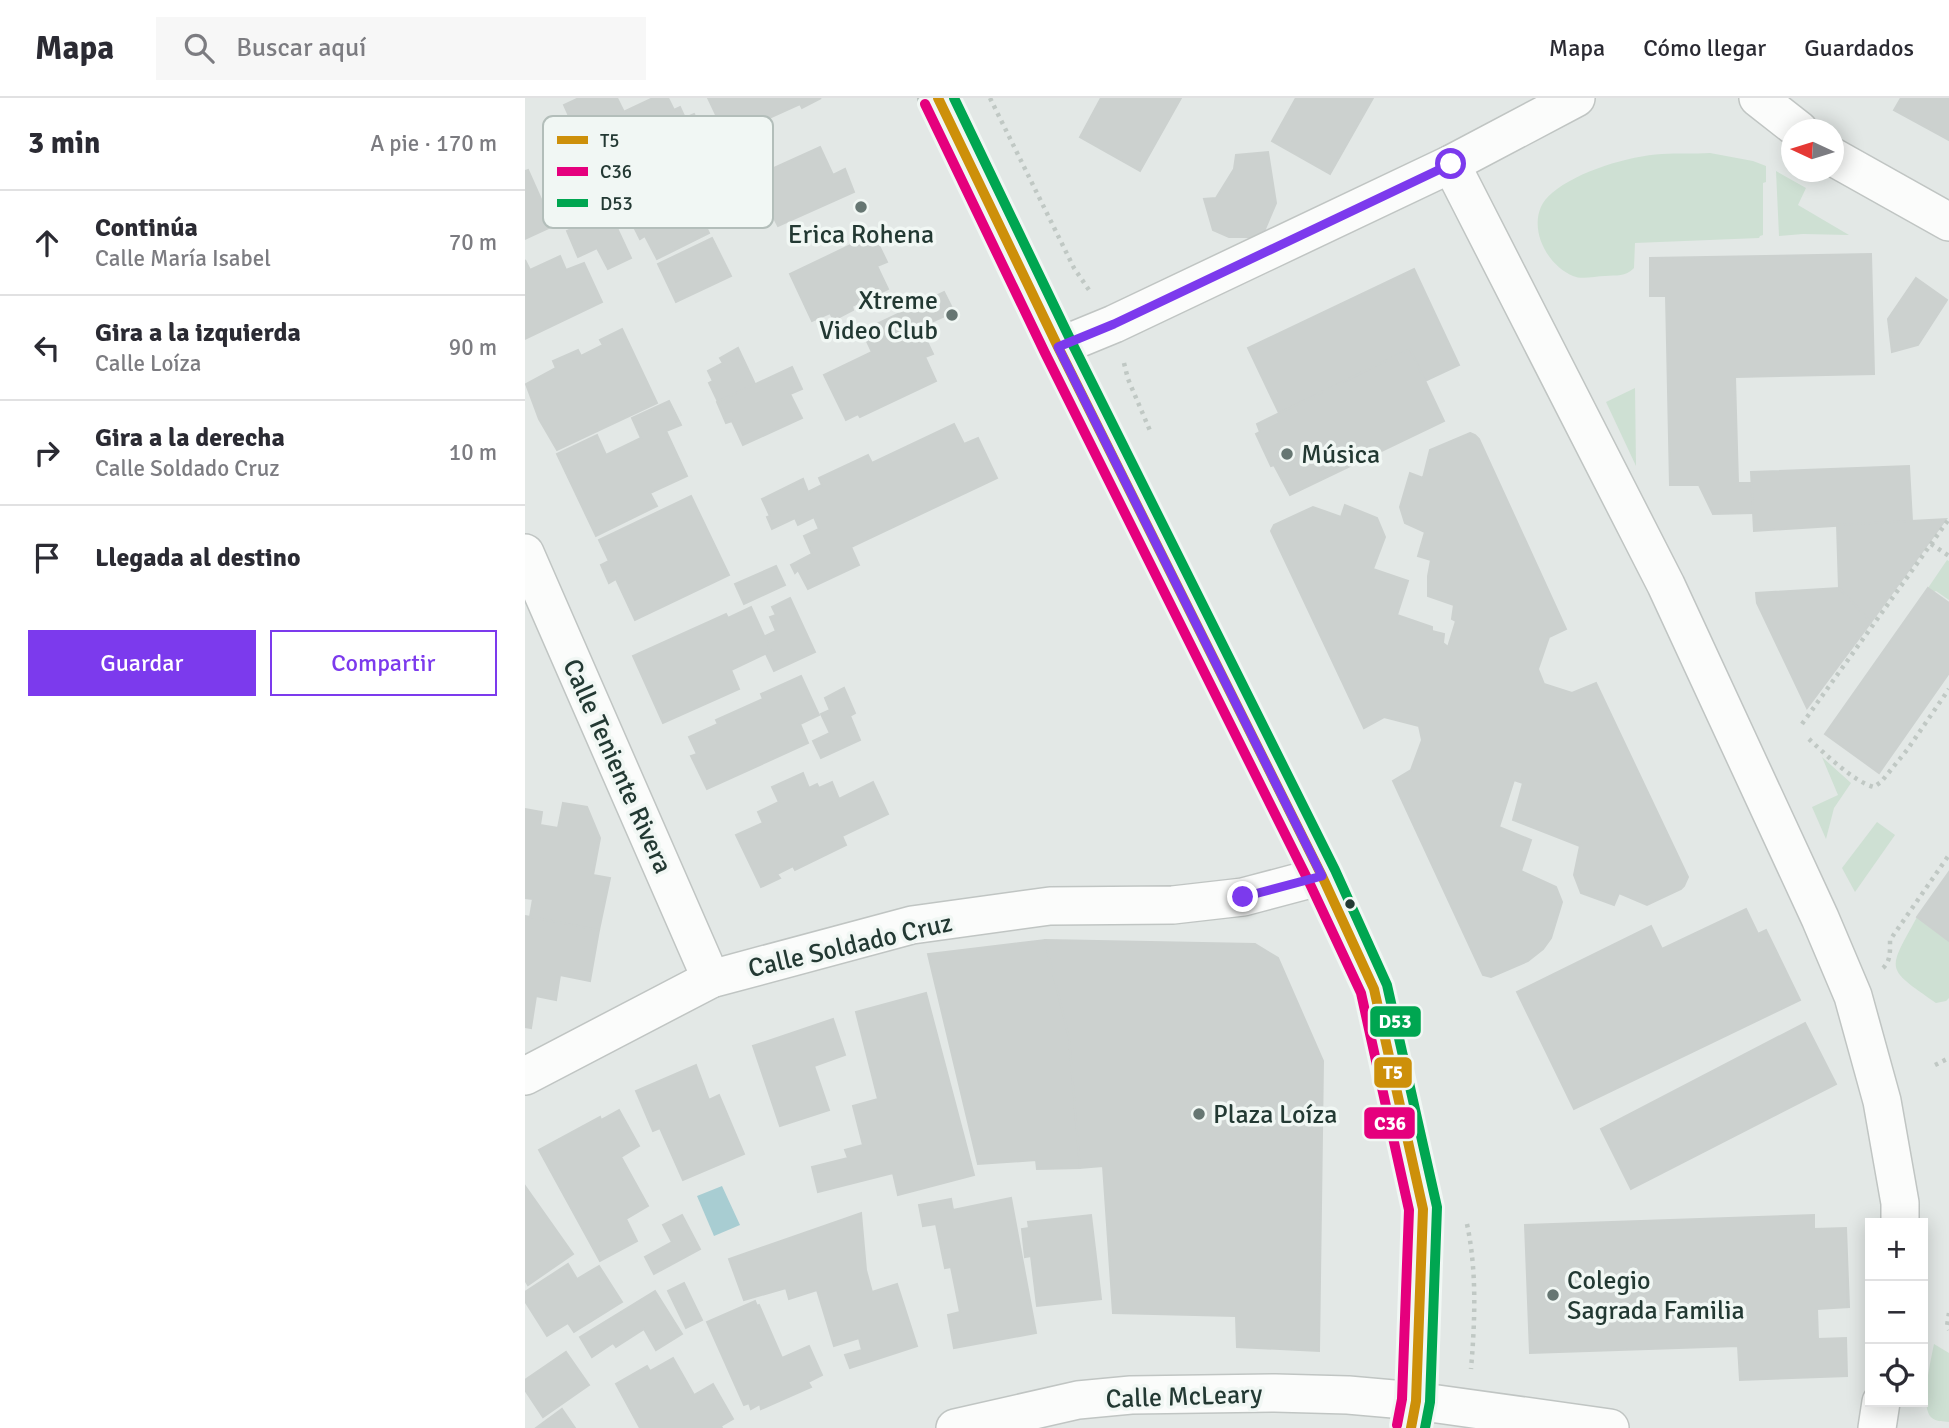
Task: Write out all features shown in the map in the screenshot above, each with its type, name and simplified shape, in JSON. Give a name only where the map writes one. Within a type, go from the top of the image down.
[{"type":"main road","points":[[938,98],[1058,347],[1322,876],[1374,989],[1423,1209],[1414,1415]]},
{"type":"street","points":[[1058,347],[1114,324],[1451,164],[1576,98]]},
{"type":"street","points":[[1758,98],[1785,119]]},
{"type":"street","points":[[1844,163],[1949,222]]},
{"type":"street","points":[[1451,164],[1667,585],[1849,985],[1882,1101],[1900,1203],[1900,1218]]},
{"type":"street","name":"Calle Teniente Rivera","points":[[525,553],[711,979]]},
{"type":"street","name":"Calle Soldado Cruz","points":[[525,1076],[711,979],[912,925],[1050,906],[1173,905],[1243,897],[1322,876]]},
{"type":"street","name":"Calle McLeary","points":[[955,1428],[1078,1400],[1131,1395],[1305,1394],[1414,1415],[1610,1428]]},
{"type":"street","points":[[1877,1428],[1880,1407]]},
{"type":"path","points":[[1802,724],[1948,522]]},
{"type":"path","points":[[1931,544],[1949,556]]},
{"type":"path","points":[[1809,739],[1850,773],[1874,788],[1907,750],[1949,689]]},
{"type":"path","points":[[1880,971],[1887,964],[1890,940],[1949,855]]},
{"type":"path","points":[[1935,1065],[1949,1058]]},
{"type":"path","points":[[1949,1312],[1949,1330]]},
{"type":"green space","points":[[1710,153],[1766,166],[1766,182],[1763,183],[1763,235],[1759,238],[1635,243],[1634,268],[1631,271],[1621,275],[1584,278],[1562,270],[1545,250],[1538,226],[1539,214],[1543,203],[1563,185],[1604,166],[1635,158],[1662,154]]},
{"type":"green space","points":[[1776,171],[1781,174],[1781,182],[1795,182],[1806,188],[1798,205],[1849,235],[1803,234],[1779,236]]},
{"type":"green space","points":[[1635,388],[1636,466],[1606,402]]},
{"type":"green space","points":[[1947,560],[1949,561],[1949,600],[1928,588]]},
{"type":"green space","points":[[1822,757],[1851,783],[1834,808],[1826,839],[1812,807],[1838,795]]},
{"type":"green space","points":[[1877,822],[1895,835],[1855,892],[1842,868]]},
{"type":"green space","points":[[1917,917],[1949,941],[1949,998],[1946,1001],[1936,1003],[1907,982],[1896,967],[1900,949]]},
{"type":"green space","points":[[1934,1344],[1949,1353],[1949,1422],[1938,1421],[1928,1413],[1928,1377]]},
{"type":"water","points":[[722,1186],[740,1225],[714,1236],[697,1196]]},
{"type":"building","points":[[579,98],[617,98],[624,112],[615,116],[569,116],[564,105]]},
{"type":"building","points":[[653,98],[668,98],[674,110],[680,107],[684,116],[615,116]]},
{"type":"building","points":[[708,98],[821,98],[802,108],[800,104],[773,116],[717,116]]},
{"type":"building","points":[[1101,98],[1181,98],[1140,171],[1080,137]]},
{"type":"building","points":[[1296,98],[1373,98],[1330,174],[1272,141]]},
{"type":"building","points":[[1901,98],[1949,98],[1949,140],[1894,110]]},
{"type":"building","points":[[820,147],[833,175],[845,169],[854,192],[778,226],[773,216],[773,168]]},
{"type":"building","points":[[1268,152],[1276,203],[1264,237],[1229,237],[1213,230],[1204,199],[1216,198],[1234,169],[1236,155]]},
{"type":"building","points":[[528,170],[543,204],[543,228],[549,228],[525,239],[525,171]]},
{"type":"building","points":[[573,228],[617,228],[631,258],[608,269],[597,248],[578,257],[567,231]]},
{"type":"building","points":[[634,228],[707,228],[709,233],[657,259],[645,236],[640,239]]},
{"type":"building","points":[[871,229],[887,262],[877,266],[888,289],[852,306],[853,310],[834,320],[830,313],[812,321],[790,274],[857,242],[855,237]]},
{"type":"building","points":[[712,238],[731,276],[676,302],[658,264]]},
{"type":"building","points":[[1871,254],[1874,374],[1735,377],[1738,483],[1751,483],[1753,513],[1713,514],[1699,485],[1670,485],[1666,296],[1650,296],[1650,258]]},
{"type":"building","points":[[560,256],[566,270],[584,263],[602,302],[525,339],[525,260],[530,270]]},
{"type":"building","points":[[1414,269],[1459,365],[1425,381],[1410,349],[1279,413],[1248,348]]},
{"type":"building","points":[[1916,278],[1947,300],[1918,345],[1892,352],[1888,319]]},
{"type":"building","points":[[944,292],[954,312],[920,327],[933,354],[925,357],[936,381],[860,417],[858,414],[846,420],[824,375],[872,352],[862,331]]},
{"type":"building","points":[[622,329],[657,403],[557,450],[539,419],[526,384],[556,368],[553,361],[578,350],[581,356],[603,345],[600,340]]},
{"type":"building","points":[[738,348],[755,384],[718,402],[709,383],[713,381],[708,371],[723,363],[720,358]]},
{"type":"building","points":[[1410,349],[1444,421],[1290,495],[1274,465],[1271,466],[1256,434],[1260,432],[1257,424]]},
{"type":"building","points":[[792,367],[802,389],[790,394],[802,418],[743,445],[732,421],[726,423],[717,402]]},
{"type":"building","points":[[669,401],[681,425],[666,431],[687,476],[650,493],[657,506],[596,536],[557,454],[597,435],[606,455],[641,438],[632,418]]},
{"type":"building","points":[[954,424],[964,444],[978,438],[997,478],[851,547],[859,565],[808,589],[798,570],[795,573],[791,565],[812,554],[804,536],[819,529],[814,517],[798,525],[795,518],[772,529],[767,517],[770,516],[762,499],[803,479],[808,492],[822,485],[819,478],[868,455],[872,463]]},
{"type":"building","points":[[1470,433],[1479,439],[1566,629],[1549,637],[1538,669],[1544,684],[1572,693],[1596,683],[1688,877],[1681,889],[1647,905],[1619,893],[1614,905],[1581,893],[1574,875],[1580,846],[1513,820],[1523,783],[1514,780],[1499,827],[1531,840],[1521,871],[1556,887],[1562,902],[1551,938],[1543,949],[1528,961],[1491,977],[1483,975],[1393,781],[1411,770],[1422,740],[1419,726],[1384,717],[1364,728],[1271,531],[1274,525],[1313,507],[1341,517],[1345,505],[1377,518],[1385,537],[1373,569],[1408,581],[1397,615],[1444,634],[1443,643],[1448,647],[1456,621],[1452,619],[1454,605],[1428,596],[1431,560],[1418,556],[1425,532],[1405,523],[1400,507],[1410,473],[1423,478],[1430,450]]},
{"type":"building","points":[[1909,466],[1912,521],[1754,531],[1751,472]]},
{"type":"building","points":[[691,496],[729,575],[635,620],[616,579],[609,583],[601,565],[609,561],[599,540]]},
{"type":"building","points":[[1946,519],[1871,622],[1839,588],[1837,525]]},
{"type":"building","points":[[776,566],[785,585],[744,604],[735,584]]},
{"type":"building","points":[[1839,588],[1871,622],[1807,708],[1757,603],[1756,593]]},
{"type":"building","points":[[1928,588],[1949,603],[1949,673],[1879,773],[1825,734]]},
{"type":"building","points":[[790,598],[815,652],[774,671],[759,639],[776,631],[770,617],[776,615],[772,607]]},
{"type":"building","points":[[751,607],[771,651],[731,670],[739,689],[663,723],[633,656],[726,614],[728,618]]},
{"type":"building","points":[[801,676],[819,715],[800,724],[808,743],[707,789],[691,756],[697,754],[689,737],[718,724],[716,720],[763,699],[761,694]]},
{"type":"building","points":[[844,688],[855,713],[850,716],[860,740],[821,758],[813,741],[830,733],[821,714],[830,710],[825,698]]},
{"type":"building","points":[[803,773],[809,788],[817,784],[819,788],[832,782],[839,799],[873,782],[888,814],[842,836],[846,845],[795,870],[793,866],[777,874],[780,878],[761,887],[736,835],[763,823],[758,812],[779,802],[772,787]]},
{"type":"building","points":[[563,803],[587,807],[600,838],[593,875],[610,878],[599,930],[530,917],[533,899],[525,898],[525,809],[542,812],[540,825],[558,828]]},
{"type":"building","points":[[1949,872],[1949,941],[1917,917]]},
{"type":"building","points":[[1746,909],[1758,934],[1766,930],[1800,1000],[1574,1109],[1517,992],[1651,926],[1662,949]]},
{"type":"building","points":[[525,916],[599,930],[590,981],[560,975],[556,1000],[536,996],[531,1028],[525,1027]]},
{"type":"building","points":[[1045,940],[1069,1038],[1080,1168],[1037,1169],[1036,1160],[978,1164],[928,954]]},
{"type":"building","name":"Plaza Loíza","points":[[1045,940],[1255,944],[1278,958],[1323,1061],[1319,1351],[1237,1347],[1236,1316],[1113,1313],[1103,1166],[1080,1168],[1069,1038]]},
{"type":"building","points":[[926,993],[974,1175],[898,1195],[893,1173],[818,1192],[812,1167],[848,1158],[845,1150],[863,1145],[853,1106],[878,1099],[856,1012]]},
{"type":"building","points":[[833,1019],[845,1055],[814,1066],[829,1110],[780,1126],[753,1046]]},
{"type":"building","points":[[1805,1023],[1836,1084],[1631,1189],[1601,1129]]},
{"type":"building","points":[[696,1065],[709,1100],[719,1095],[744,1154],[683,1180],[660,1128],[653,1131],[636,1091]]},
{"type":"building","points":[[619,1110],[639,1146],[621,1157],[648,1206],[626,1219],[637,1241],[600,1261],[539,1150],[600,1117],[601,1120]]},
{"type":"building","points":[[525,1186],[573,1254],[528,1285],[525,1280]]},
{"type":"building","points":[[1011,1198],[1036,1333],[954,1348],[948,1315],[960,1312],[951,1267],[945,1268],[936,1224],[923,1226],[919,1205],[951,1199],[953,1210]]},
{"type":"building","points":[[861,1213],[866,1270],[872,1292],[897,1284],[917,1346],[850,1368],[845,1355],[862,1350],[859,1338],[834,1346],[817,1290],[789,1299],[786,1288],[744,1300],[729,1259]]},
{"type":"building","points":[[682,1215],[700,1249],[654,1274],[645,1257],[672,1242],[663,1225]]},
{"type":"building","points":[[1091,1215],[1101,1299],[1037,1306],[1031,1256],[1025,1257],[1022,1229],[1029,1228],[1028,1222]]},
{"type":"building","points":[[1814,1215],[1814,1229],[1846,1228],[1849,1307],[1817,1309],[1818,1339],[1846,1338],[1847,1376],[1740,1380],[1738,1346],[1530,1353],[1525,1225]]},
{"type":"building","points":[[568,1264],[577,1279],[599,1266],[622,1302],[574,1332],[568,1323],[547,1336],[525,1301],[525,1292]]},
{"type":"building","points":[[684,1283],[702,1320],[686,1328],[668,1291]]},
{"type":"building","points":[[655,1291],[682,1334],[656,1350],[644,1329],[616,1347],[613,1343],[592,1357],[580,1337]]},
{"type":"building","points":[[755,1301],[782,1358],[809,1346],[822,1375],[808,1382],[811,1387],[761,1409],[760,1404],[751,1409],[749,1403],[744,1405],[707,1322]]},
{"type":"building","points":[[566,1352],[589,1385],[543,1417],[525,1390],[525,1380]]},
{"type":"building","points":[[673,1358],[694,1395],[713,1384],[733,1419],[721,1426],[722,1428],[640,1428],[616,1384],[647,1366],[650,1371]]},
{"type":"building","points":[[562,1409],[575,1428],[536,1428]]},
{"type":"transit line","name":"T5","points":[[938,98],[1058,347],[1322,876],[1374,989],[1423,1209],[1416,1401],[1411,1428]]},
{"type":"transit line","name":"D53","points":[[954,98],[1071,341],[1335,870],[1387,985],[1437,1207],[1430,1402],[1425,1428]]},
{"type":"transit line","name":"C36","points":[[925,104],[1045,353],[1309,882],[1361,993],[1409,1210],[1402,1399],[1397,1425]]},
{"type":"place","name":"Erica Rohena","points":[[861,207]]},
{"type":"place","name":"Xtreme Video Club","points":[[952,315]]},
{"type":"place","name":"Música","points":[[1287,454]]},
{"type":"place","name":"Plaza Loíza","points":[[1199,1114]]},
{"type":"place","name":"Colegio Sagrada Familia","points":[[1553,1295]]},
{"type":"route","points":[[1243,897],[1322,876],[1058,347],[1114,324],[1451,164]]}]
